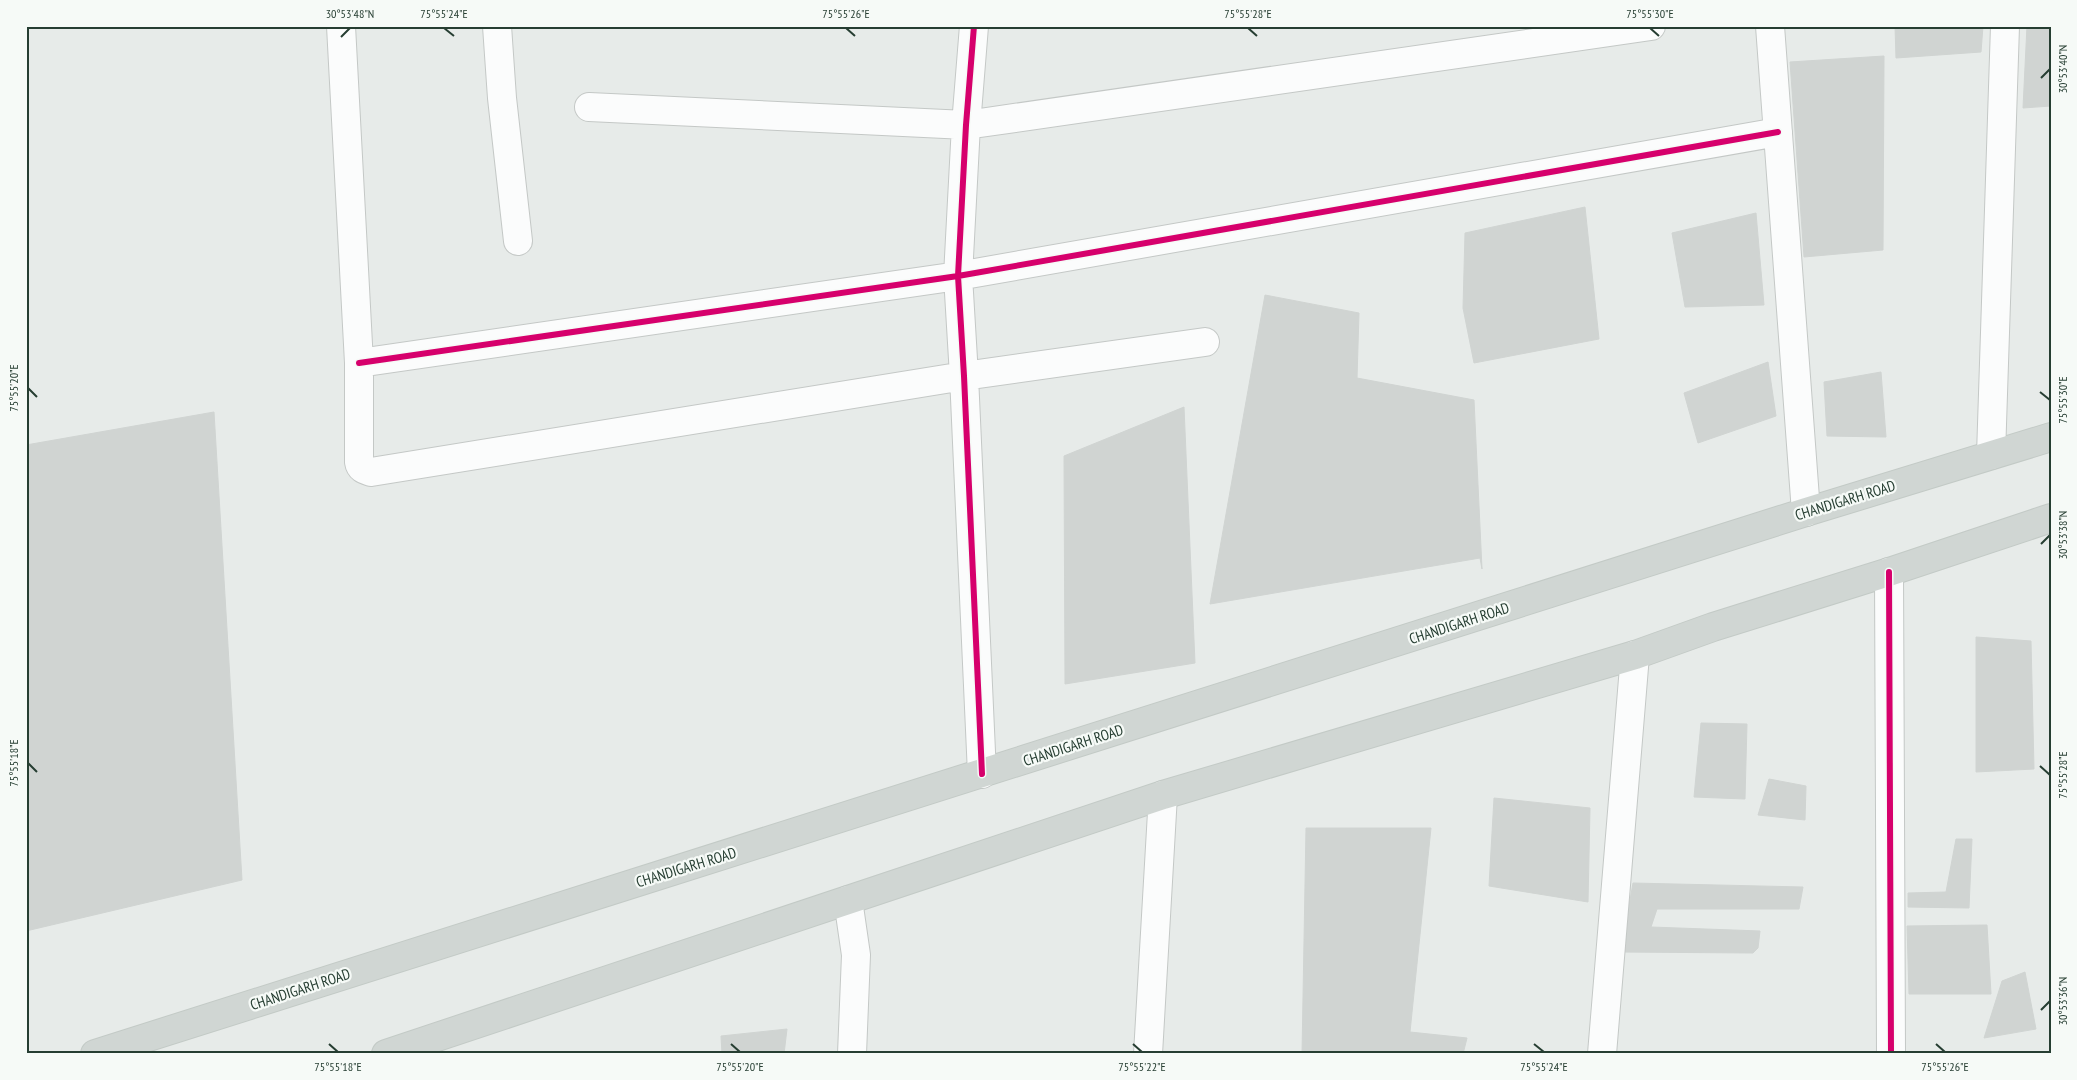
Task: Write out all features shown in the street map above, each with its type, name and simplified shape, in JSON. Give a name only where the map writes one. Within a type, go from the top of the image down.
[{"type":"main road","name":"CHANDIGARH ROAD","points":[[95,1054],[1806,512],[2051,437]]},
{"type":"main road","points":[[386,1054],[1163,796],[1635,655],[1788,603],[1889,572],[2051,518]]},
{"type":"street","points":[[341,26],[360,363],[359,462],[363,469],[371,472],[964,376],[1205,342]]},
{"type":"street","points":[[497,26],[502,98],[518,241]]},
{"type":"street","points":[[974,26],[966,125],[958,276],[982,774]]},
{"type":"street","points":[[589,106],[966,125],[1651,26]]},
{"type":"street","points":[[1770,26],[1806,512]]},
{"type":"street","points":[[1991,455],[2006,26]]},
{"type":"street","points":[[360,363],[958,276],[1778,132]]},
{"type":"street","points":[[1889,572],[1891,1054]]},
{"type":"street","points":[[1602,1054],[1635,655]]},
{"type":"street","points":[[1148,1054],[1163,796]]},
{"type":"street","points":[[848,900],[856,955],[852,1054]]},
{"type":"building","points":[[1895,26],[1983,26],[1981,52],[1896,58]]},
{"type":"building","points":[[2027,26],[2051,26],[2051,106],[2023,108]]},
{"type":"building","points":[[1884,56],[1883,250],[1804,257],[1790,62]]},
{"type":"building","points":[[1585,207],[1599,339],[1474,363],[1463,308],[1465,233]]},
{"type":"building","points":[[1756,213],[1764,305],[1685,307],[1672,233]]},
{"type":"building","points":[[1265,295],[1359,313],[1357,378],[1474,400],[1482,569],[1480,558],[1210,604]]},
{"type":"building","points":[[1768,362],[1776,416],[1698,443],[1684,393]]},
{"type":"building","points":[[1881,372],[1886,437],[1827,436],[1824,382]]},
{"type":"building","points":[[1184,407],[1195,663],[1065,684],[1064,456]]},
{"type":"building","points":[[214,412],[242,880],[26,931],[26,445]]},
{"type":"building","points":[[1976,637],[2031,641],[2034,769],[1976,772]]},
{"type":"building","points":[[1701,723],[1747,724],[1745,799],[1694,797]]},
{"type":"building","points":[[1769,779],[1806,786],[1805,820],[1758,815]]},
{"type":"building","points":[[1494,798],[1590,808],[1588,902],[1489,886]]},
{"type":"building","points":[[1306,828],[1431,828],[1410,1032],[1467,1038],[1463,1054],[1302,1054]]},
{"type":"building","points":[[1956,839],[1972,839],[1969,908],[1908,907],[1908,893],[1946,892]]},
{"type":"building","points":[[1633,883],[1803,887],[1799,909],[1657,909],[1651,927],[1760,931],[1758,948],[1753,953],[1621,952]]},
{"type":"building","points":[[1987,925],[1991,994],[1909,994],[1907,926]]},
{"type":"building","points":[[2025,972],[2036,1029],[1984,1038],[2002,981]]},
{"type":"building","points":[[787,1029],[784,1054],[722,1054],[721,1036]]},
{"type":"cycle path","points":[[974,26],[966,125],[958,276],[982,774]]},
{"type":"cycle path","points":[[359,363],[958,276],[1778,132]]},
{"type":"cycle path","points":[[1889,572],[1891,1054]]}]
